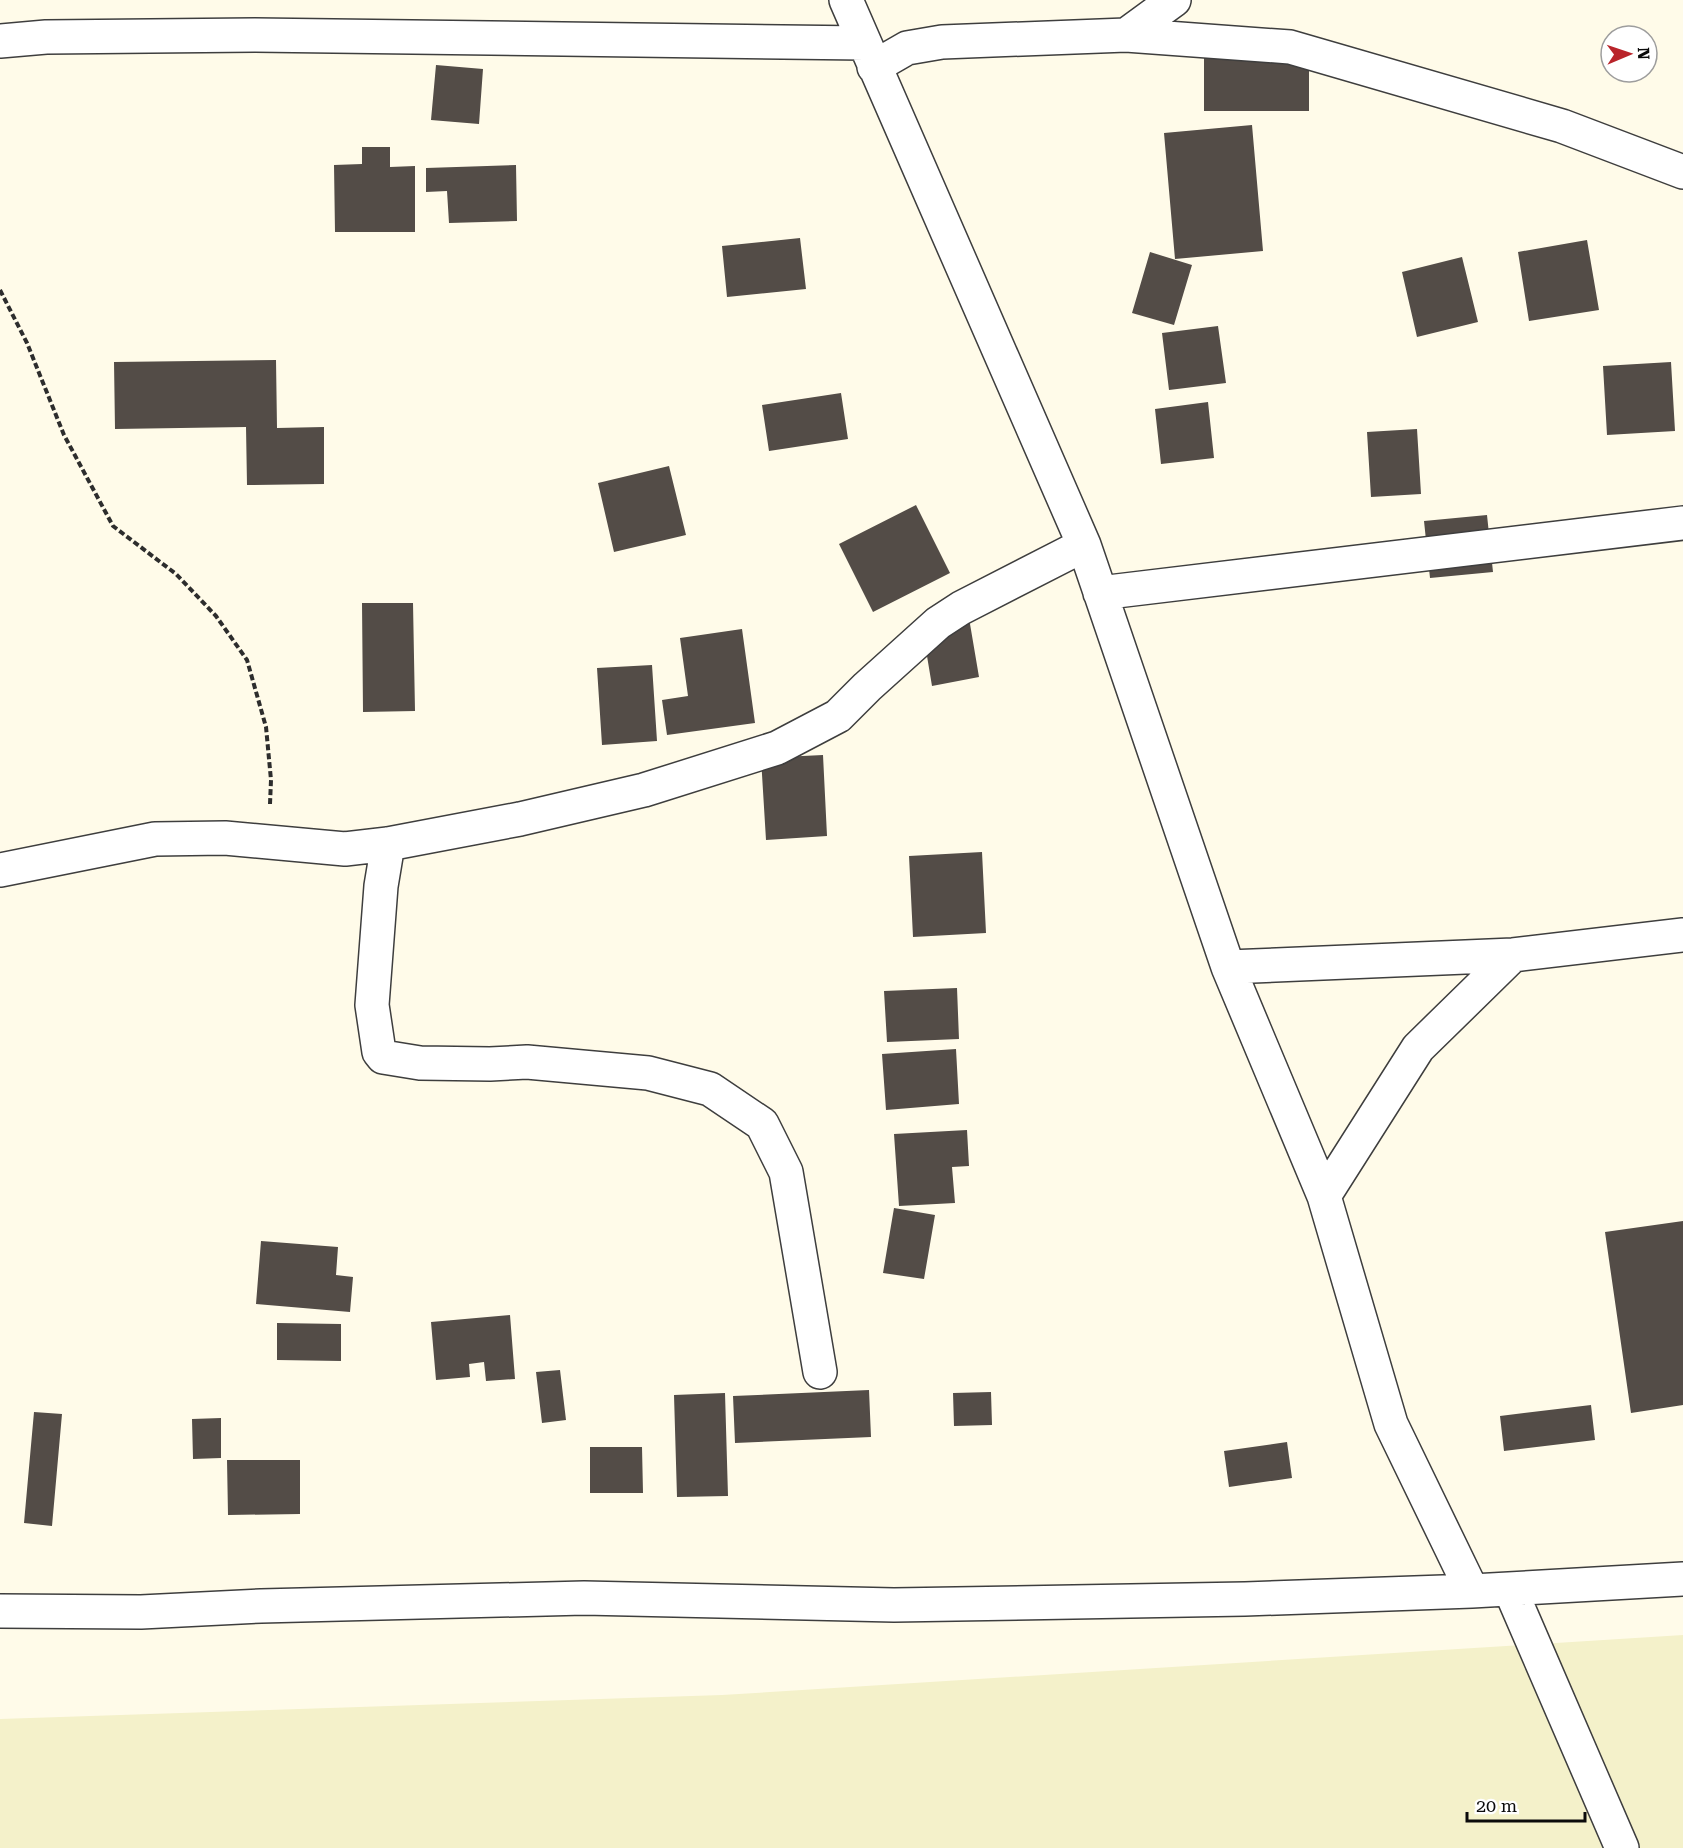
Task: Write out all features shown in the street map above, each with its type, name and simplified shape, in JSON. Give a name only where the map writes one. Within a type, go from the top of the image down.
[{"type":"street","points":[[846,0],[1084,545],[1228,967],[1324,1196],[1391,1424],[1472,1591]]},
{"type":"street","points":[[1126,35],[1174,0]]},
{"type":"street","points":[[0,40],[46,37],[255,35],[869,55],[942,42],[1126,35],[1290,47],[1562,126],[1683,172]]},
{"type":"street","points":[[1100,593],[1683,523]]},
{"type":"street","points":[[0,870],[156,838],[225,838],[345,849],[388,844],[520,819],[644,790],[777,748],[838,716],[920,638],[960,608],[1084,545]]},
{"type":"street","points":[[388,844],[381,886],[372,1005],[379,1052],[383,1057],[420,1063],[527,1062],[648,1073],[710,1089],[762,1124],[786,1172],[820,1372]]},
{"type":"street","points":[[1228,967],[1513,955],[1683,935]]},
{"type":"street","points":[[1324,1196],[1418,1048],[1513,955]]},
{"type":"street","points":[[0,1611],[141,1612],[261,1606],[584,1598],[894,1605],[1233,1599],[1472,1591],[1683,1579]]},
{"type":"street","points":[[1510,1589],[1622,1848]]},
{"type":"path","points":[[0,290],[27,343],[64,435],[113,526],[176,574],[216,616],[247,660],[266,727],[271,780],[268,841]]},
{"type":"shaded area","points":[[1683,1635],[1683,1848],[0,1848],[0,1719],[722,1695]]},
{"type":"building","points":[[1309,34],[1309,111],[1204,111],[1204,35]]},
{"type":"building","points":[[436,65],[483,69],[479,124],[431,120]]},
{"type":"building","points":[[1252,125],[1263,251],[1175,259],[1164,133]]},
{"type":"building","points":[[362,147],[390,147],[390,167],[415,166],[415,232],[335,232],[334,165],[362,164]]},
{"type":"building","points":[[516,165],[517,221],[449,223],[447,191],[426,192],[426,168]]},
{"type":"building","points":[[800,238],[806,289],[727,297],[722,246]]},
{"type":"building","points":[[1587,240],[1599,310],[1529,321],[1518,252]]},
{"type":"building","points":[[1150,252],[1192,265],[1174,325],[1132,313]]},
{"type":"building","points":[[1462,257],[1478,322],[1417,337],[1402,272]]},
{"type":"building","points":[[1218,326],[1226,383],[1169,390],[1162,333]]},
{"type":"building","points":[[276,360],[277,428],[324,427],[324,484],[247,485],[246,427],[115,429],[114,362]]},
{"type":"building","points":[[1671,362],[1675,431],[1607,435],[1603,366]]},
{"type":"building","points":[[841,393],[848,439],[769,451],[762,405]]},
{"type":"building","points":[[1208,402],[1214,458],[1161,464],[1155,409]]},
{"type":"building","points":[[1417,429],[1421,494],[1371,497],[1367,432]]},
{"type":"building","points":[[669,466],[686,535],[614,552],[598,483]]},
{"type":"building","points":[[916,505],[950,573],[873,612],[839,544]]},
{"type":"building","points":[[1487,515],[1493,572],[1430,578],[1424,521]]},
{"type":"building","points":[[362,603],[413,603],[415,711],[363,712]]},
{"type":"building","points":[[969,618],[979,677],[932,686],[922,626]]},
{"type":"building","points":[[742,629],[755,723],[667,735],[662,700],[688,696],[680,638]]},
{"type":"building","points":[[652,665],[657,741],[602,745],[597,668]]},
{"type":"building","points":[[823,755],[827,836],[766,840],[761,758]]},
{"type":"building","points":[[982,852],[986,933],[913,937],[909,856]]},
{"type":"building","points":[[957,988],[959,1039],[887,1042],[884,991]]},
{"type":"building","points":[[956,1049],[959,1104],[886,1110],[882,1054]]},
{"type":"building","points":[[967,1130],[969,1166],[952,1167],[955,1203],[899,1206],[894,1134]]},
{"type":"building","points":[[894,1208],[935,1215],[924,1279],[883,1273]]},
{"type":"building","points":[[1683,1221],[1683,1405],[1631,1413],[1605,1232]]},
{"type":"building","points":[[261,1241],[338,1247],[336,1275],[353,1277],[350,1312],[256,1304]]},
{"type":"building","points":[[510,1315],[515,1379],[486,1381],[484,1362],[469,1364],[470,1377],[436,1380],[431,1322]]},
{"type":"building","points":[[277,1323],[341,1324],[341,1361],[277,1360]]},
{"type":"building","points":[[560,1370],[566,1420],[542,1423],[536,1372]]},
{"type":"building","points":[[869,1390],[871,1437],[735,1443],[733,1396]]},
{"type":"building","points":[[991,1392],[992,1425],[954,1426],[953,1393]]},
{"type":"building","points":[[725,1393],[728,1496],[677,1497],[674,1395]]},
{"type":"building","points":[[1591,1405],[1595,1440],[1504,1451],[1500,1416]]},
{"type":"building","points":[[34,1412],[62,1414],[52,1526],[24,1523]]},
{"type":"building","points":[[221,1418],[221,1458],[193,1459],[192,1419]]},
{"type":"building","points":[[1287,1442],[1292,1478],[1229,1487],[1224,1451]]},
{"type":"building","points":[[590,1447],[642,1447],[643,1493],[590,1493]]},
{"type":"building","points":[[227,1460],[300,1460],[300,1514],[228,1515]]}]
